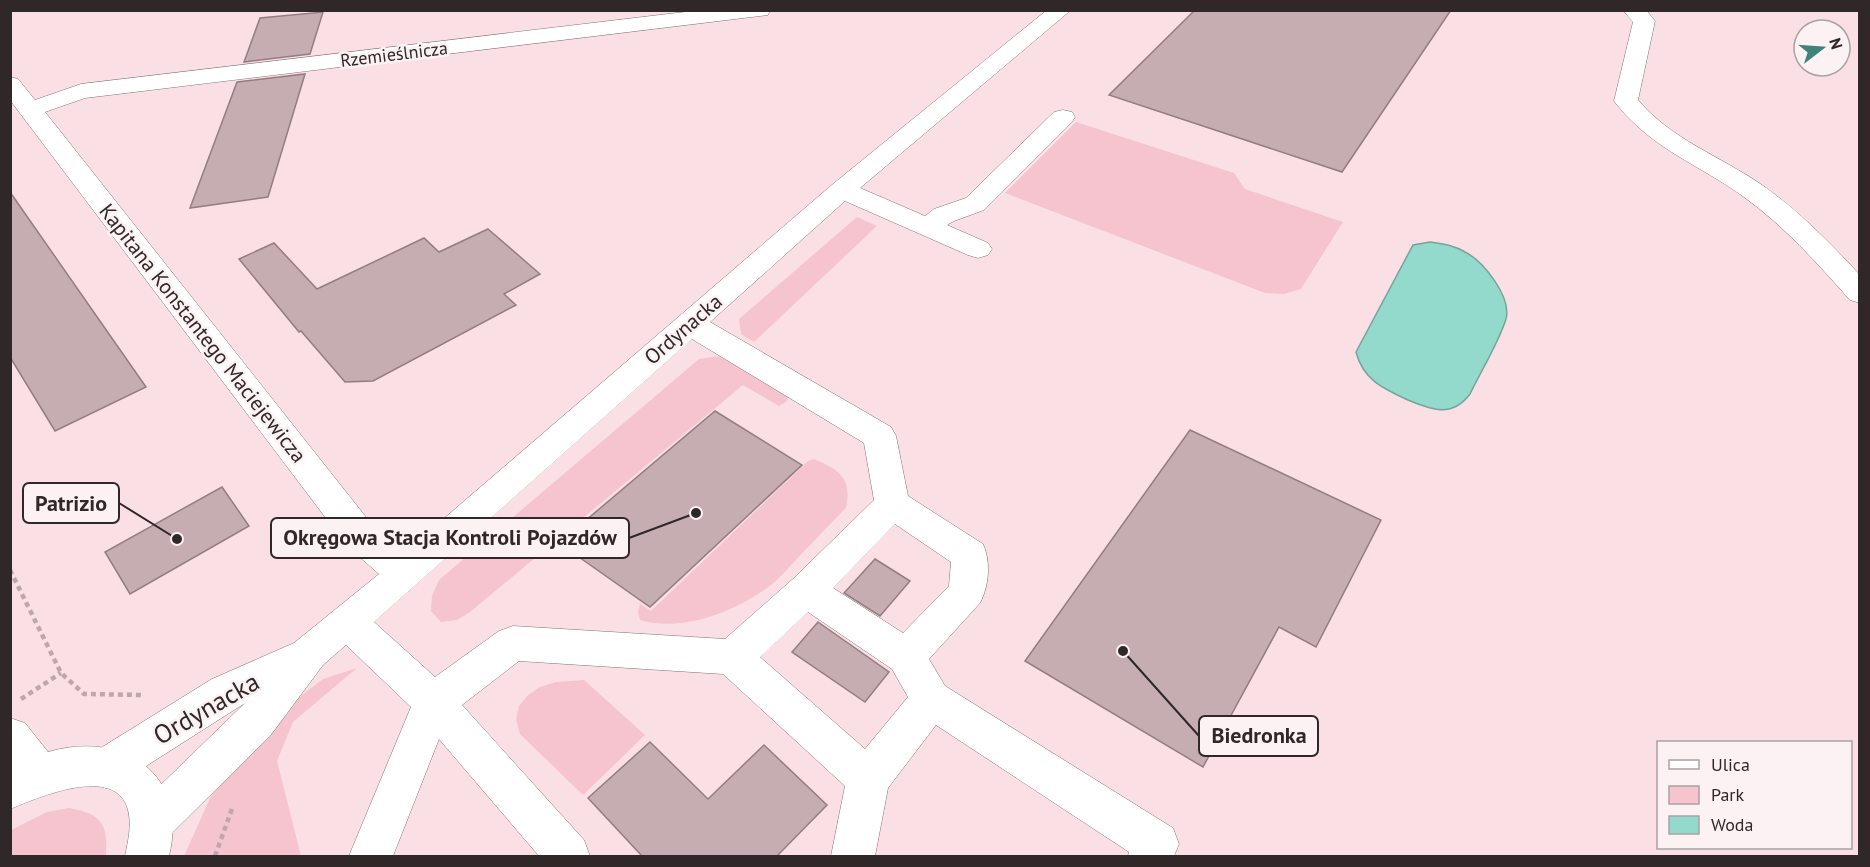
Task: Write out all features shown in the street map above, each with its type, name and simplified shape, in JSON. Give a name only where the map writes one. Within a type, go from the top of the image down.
[{"type":"street","name":"Rzemieślnicza","points":[[31,109],[81,92],[544,27],[760,10]]},
{"type":"street","name":"Ordynacka","points":[[106,768],[226,692],[309,653],[405,574],[842,190],[1061,10]]},
{"type":"street","points":[[1633,10],[1644,21],[1626,101],[1636,116],[1658,133],[1767,201],[1822,251],[1860,293]]},
{"type":"street","name":"Kapitana Konstantego Maciejewicza","points":[[10,84],[360,536],[405,574]]},
{"type":"street","points":[[929,226],[944,215],[975,204],[1063,117]]},
{"type":"street","points":[[842,190],[978,249]]},
{"type":"street","points":[[689,323],[879,436],[892,504],[970,555],[967,592],[906,657]]},
{"type":"street","points":[[732,657],[806,590],[892,504]]},
{"type":"street","points":[[806,590],[906,657],[931,699],[1157,844],[1150,856]]},
{"type":"street","points":[[348,622],[433,702],[568,856]]},
{"type":"street","points":[[371,856],[433,702],[513,643],[732,657],[868,779]]},
{"type":"street","name":"Ordynacka","points":[[151,839],[255,722],[309,653]]},
{"type":"street","points":[[853,856],[868,779],[931,699]]},
{"type":"street","points":[[15,719],[25,781],[64,768],[87,766],[106,768],[131,777],[147,796],[151,839]]},
{"type":"path","points":[[10,570],[61,673],[84,694],[148,695]]},
{"type":"path","points":[[15,719],[61,673]]},
{"type":"green space","points":[[1076,122],[1234,173],[1245,189],[1343,222],[1301,289],[1284,294],[1265,293],[1005,193]]},
{"type":"green space","points":[[857,217],[877,226],[754,342],[741,334],[739,319]]},
{"type":"green space","points":[[720,356],[791,392],[786,402],[779,406],[743,385],[470,612],[457,620],[441,622],[431,611],[432,596],[439,580],[699,359]]},
{"type":"green space","points":[[814,459],[831,467],[842,476],[847,489],[846,508],[777,580],[757,595],[709,617],[674,624],[640,620],[638,612],[640,604],[651,611],[808,461]]},
{"type":"green space","points":[[357,668],[293,722],[277,761],[301,856],[184,856],[211,796],[294,701],[323,679]]},
{"type":"green space","points":[[584,680],[645,735],[583,795],[520,734],[516,719],[519,706],[528,695],[540,687],[556,682]]},
{"type":"green space","points":[[69,808],[96,817],[101,822],[106,836],[106,856],[11,856],[11,830],[47,812]]},
{"type":"water","points":[[1430,242],[1457,248],[1480,263],[1500,291],[1507,310],[1499,337],[1470,394],[1456,406],[1441,410],[1425,407],[1383,387],[1369,377],[1359,362],[1356,352],[1413,245]]},
{"type":"building","points":[[1195,10],[1451,10],[1342,172],[1109,95]]},
{"type":"building","points":[[323,12],[310,54],[244,62],[260,18]]},
{"type":"building","points":[[305,74],[268,197],[190,208],[237,82]]},
{"type":"building","points":[[10,192],[146,387],[55,431],[10,357]]},
{"type":"building","points":[[488,229],[540,274],[504,294],[516,305],[373,381],[345,382],[301,331],[299,332],[239,259],[274,243],[317,289],[424,238],[439,252]]},
{"type":"building","points":[[715,411],[802,465],[650,607],[559,543]]},
{"type":"building","points":[[1190,430],[1381,520],[1316,647],[1279,627],[1203,767],[1025,661]]},
{"type":"building","points":[[222,487],[249,526],[130,594],[105,552]]},
{"type":"building","points":[[875,559],[910,581],[880,616],[844,593]]},
{"type":"building","points":[[818,622],[889,672],[865,702],[792,652]]},
{"type":"building","points":[[650,742],[708,799],[764,745],[827,805],[777,856],[642,856],[588,798]]},
{"type":"place","name":"Okręgowa Stacja Kontroli Pojazdów","points":[[696,513]]},
{"type":"place","name":"Patrizio","points":[[177,539]]},
{"type":"place","name":"Biedronka","points":[[1123,651]]}]
